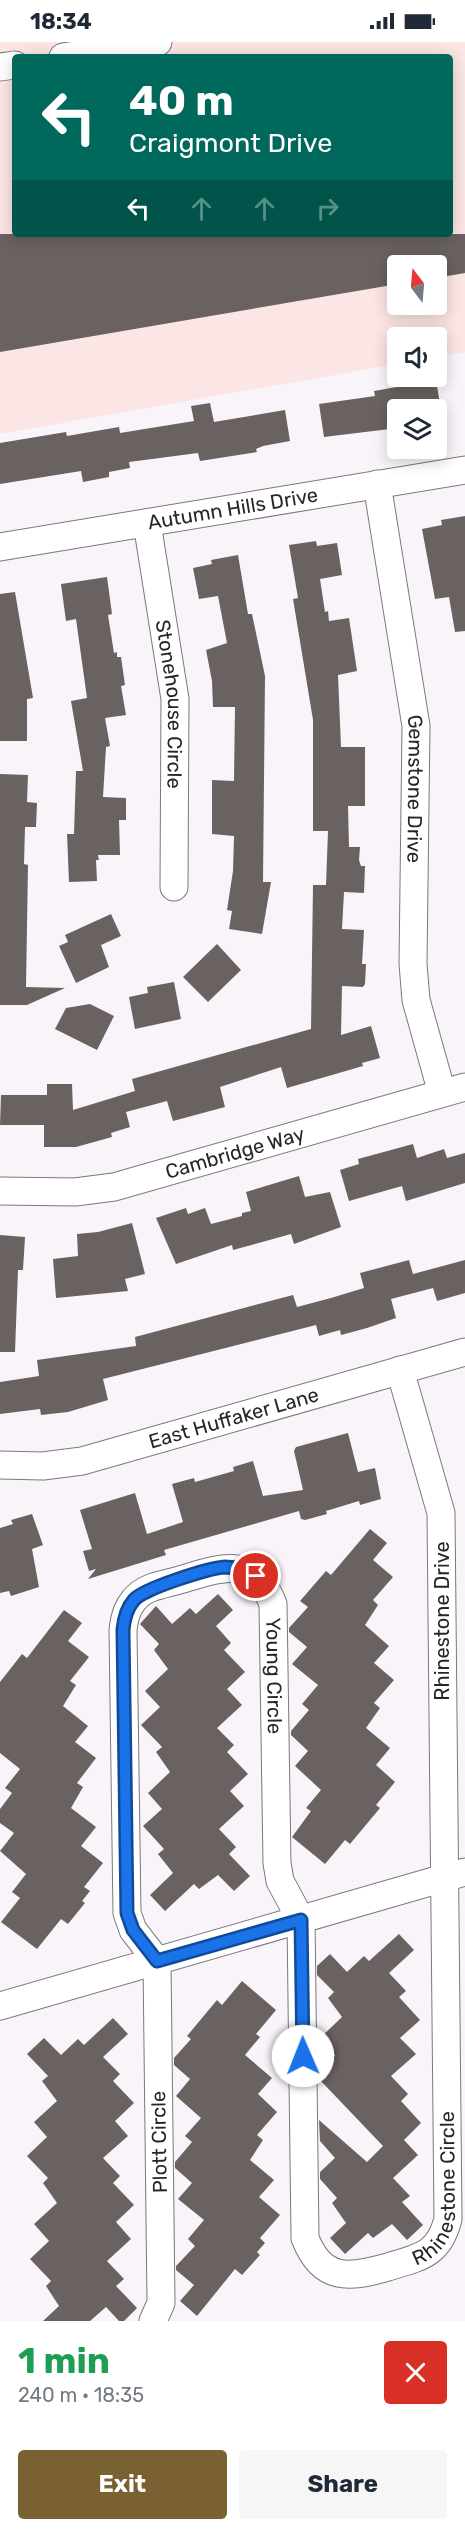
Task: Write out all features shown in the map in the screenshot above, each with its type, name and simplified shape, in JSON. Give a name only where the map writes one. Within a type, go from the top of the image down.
[{"type":"street","points":[[82,54],[158,42]]},
{"type":"street","name":"Autumn Hills Drive","points":[[0,547],[465,470]]},
{"type":"street","name":"Gemstone Drive","points":[[377,484],[416,726],[413,964],[416,1000],[454,1090]]},
{"type":"street","name":"Stonehouse Circle","points":[[147,523],[175,699],[174,887]]},
{"type":"street","name":"Cambridge Way","points":[[0,1191],[75,1192],[114,1187],[454,1090]]},
{"type":"street","name":"East Huffaker Lane","points":[[0,1465],[44,1466],[82,1461],[465,1352]]},
{"type":"street","name":"Rhinestone Drive","points":[[400,1370],[441,1513],[455,1875]]},
{"type":"street","name":"Young Circle","points":[[157,1961],[133,1930],[127,1913],[123,1630],[125,1614],[134,1599],[146,1589],[224,1567],[241,1569],[256,1576],[267,1589],[273,1604],[277,1863],[280,1881],[301,1920]]},
{"type":"street","points":[[0,2006],[455,1875]]},
{"type":"street","name":"Rhinestone Circle","points":[[301,1920],[305,2238],[311,2253],[322,2266],[336,2273],[351,2276],[422,2256],[435,2247],[444,2235],[448,2219],[455,1875]]},
{"type":"street","name":"Plott Circle","points":[[153,2321],[161,2303],[157,1961]]},
{"type":"shaded area","points":[[0,42],[465,42],[465,352],[447,355],[447,327],[387,327],[387,366],[0,434]]},
{"type":"building","points":[[0,234],[12,234],[12,237],[453,237],[453,234],[465,234],[465,273],[447,276],[447,255],[387,255],[387,286],[0,352]]},
{"type":"building","points":[[397,387],[437,387],[439,399],[387,399],[387,429],[324,437],[319,404],[375,396],[374,391]]},
{"type":"building","points":[[210,403],[214,422],[285,410],[290,441],[263,446],[256,449],[257,452],[200,461],[198,453],[129,462],[130,468],[109,472],[109,477],[83,482],[81,471],[0,484],[0,443],[66,432],[67,436],[119,427],[120,433],[194,421],[191,406]]},
{"type":"building","points":[[465,516],[465,631],[455,632],[449,597],[435,599],[422,529],[442,525],[441,520]]},
{"type":"building","points":[[316,541],[317,546],[337,543],[342,575],[320,579],[325,612],[328,611],[329,621],[349,618],[357,671],[338,675],[341,747],[365,747],[365,806],[348,806],[349,847],[360,847],[359,860],[361,866],[365,866],[364,893],[344,892],[342,929],[364,930],[362,964],[366,964],[365,984],[363,987],[342,986],[341,1035],[371,1026],[380,1058],[362,1063],[363,1066],[287,1088],[281,1067],[220,1087],[225,1107],[173,1121],[167,1101],[126,1112],[130,1127],[111,1133],[112,1137],[76,1147],[44,1147],[44,1125],[0,1125],[1,1095],[47,1095],[47,1084],[72,1084],[73,1110],[135,1091],[132,1079],[311,1029],[313,885],[326,885],[328,831],[313,831],[313,720],[293,599],[298,598],[289,545]]},
{"type":"building","points":[[238,555],[248,614],[252,614],[265,676],[263,882],[271,882],[262,934],[229,929],[232,911],[227,910],[233,871],[234,836],[212,834],[212,780],[234,781],[235,707],[213,707],[212,681],[206,650],[227,643],[218,596],[199,599],[193,568],[212,564],[211,560]]},
{"type":"building","points":[[107,577],[112,614],[108,615],[114,653],[117,652],[117,657],[121,657],[125,685],[121,686],[126,715],[105,718],[110,746],[106,747],[103,797],[126,798],[126,820],[119,820],[120,855],[98,855],[99,860],[96,860],[97,881],[69,882],[67,834],[74,834],[76,771],[83,771],[71,701],[87,698],[76,619],[66,621],[61,584]]},
{"type":"building","points":[[15,592],[33,698],[27,699],[27,741],[0,741],[0,594]]},
{"type":"building","points":[[0,774],[28,775],[27,802],[37,803],[36,827],[25,827],[24,864],[28,865],[26,987],[65,988],[27,1005],[0,1005]]},
{"type":"building","points":[[111,914],[121,936],[101,945],[109,967],[76,983],[59,946],[68,942],[65,935]]},
{"type":"building","points":[[217,944],[241,970],[208,1002],[183,977]]},
{"type":"building","points":[[174,982],[181,1019],[135,1029],[129,997],[148,993],[147,987]]},
{"type":"building","points":[[90,1004],[114,1016],[97,1050],[55,1029],[66,1008]]},
{"type":"building","points":[[413,1144],[417,1158],[444,1149],[447,1158],[465,1153],[465,1183],[406,1201],[402,1186],[349,1201],[340,1170],[359,1164],[358,1159]]},
{"type":"building","points":[[299,1176],[305,1197],[330,1192],[341,1227],[294,1244],[291,1234],[233,1250],[232,1245],[176,1264],[156,1218],[186,1208],[188,1214],[205,1208],[211,1224],[242,1216],[242,1213],[251,1211],[246,1192]]},
{"type":"building","points":[[132,1223],[145,1274],[125,1279],[128,1291],[56,1298],[53,1259],[78,1256],[77,1234],[98,1232]]},
{"type":"building","points":[[0,1235],[25,1237],[23,1270],[18,1270],[15,1352],[0,1352]]},
{"type":"building","points":[[409,1260],[413,1274],[465,1260],[465,1293],[437,1301],[433,1288],[391,1299],[396,1318],[367,1328],[341,1335],[340,1330],[319,1336],[316,1325],[103,1379],[108,1400],[68,1412],[41,1415],[40,1409],[0,1414],[0,1382],[39,1376],[37,1360],[136,1346],[135,1337],[293,1295],[297,1307],[331,1298],[364,1288],[360,1273]]},
{"type":"building","points":[[348,1433],[358,1472],[375,1468],[381,1499],[360,1505],[359,1501],[305,1520],[301,1519],[299,1511],[164,1550],[166,1555],[88,1579],[96,1569],[89,1571],[83,1551],[92,1549],[80,1510],[135,1493],[147,1534],[183,1522],[172,1484],[194,1478],[195,1482],[234,1471],[233,1467],[253,1461],[263,1496],[303,1490],[294,1451],[296,1447]]},
{"type":"building","points":[[32,1514],[43,1545],[32,1549],[39,1587],[11,1596],[9,1591],[0,1593],[0,1528],[13,1524],[11,1520]]},
{"type":"building","points":[[370,1529],[387,1543],[373,1560],[393,1577],[373,1600],[378,1605],[365,1625],[389,1646],[374,1663],[394,1680],[374,1703],[380,1708],[366,1728],[390,1748],[376,1765],[395,1782],[376,1805],[380,1808],[350,1844],[345,1840],[325,1864],[292,1837],[311,1811],[306,1808],[321,1790],[295,1766],[308,1751],[291,1735],[291,1731],[309,1710],[302,1704],[318,1685],[292,1664],[307,1647],[289,1632],[289,1628],[308,1607],[300,1601],[326,1571],[331,1575]]},
{"type":"building","points":[[218,1594],[233,1610],[216,1626],[231,1643],[224,1650],[245,1672],[227,1689],[242,1705],[217,1728],[234,1745],[227,1752],[248,1774],[230,1791],[244,1806],[219,1829],[236,1847],[229,1854],[250,1876],[234,1891],[218,1875],[199,1889],[194,1884],[165,1911],[150,1895],[173,1873],[158,1854],[164,1849],[143,1826],[162,1809],[148,1793],[170,1772],[156,1752],[162,1747],[141,1725],[160,1707],[145,1691],[168,1669],[154,1650],[159,1644],[140,1624],[156,1606],[172,1624],[190,1608],[196,1614]]},
{"type":"building","points":[[64,1610],[82,1623],[68,1641],[89,1657],[70,1681],[76,1685],[63,1706],[88,1726],[75,1742],[96,1758],[77,1783],[83,1787],[71,1808],[96,1827],[81,1846],[103,1863],[84,1887],[90,1891],[82,1901],[85,1903],[68,1924],[61,1919],[37,1949],[1,1922],[20,1898],[12,1892],[26,1874],[0,1851],[14,1833],[0,1823],[0,1809],[12,1793],[5,1788],[20,1769],[0,1753],[0,1682],[22,1654],[27,1658]]},
{"type":"building","points":[[399,1934],[414,1950],[389,1973],[406,1991],[399,1997],[420,2020],[400,2038],[416,2054],[391,2076],[408,2094],[401,2101],[421,2123],[404,2140],[418,2155],[393,2178],[410,2196],[402,2202],[423,2225],[407,2240],[392,2224],[373,2238],[368,2233],[345,2254],[330,2238],[346,2223],[332,2203],[337,2198],[320,2179],[320,2172],[335,2158],[320,2141],[319,2120],[367,2162],[383,2146],[319,2079],[319,2070],[335,2055],[319,2039],[342,2017],[328,1998],[334,1992],[317,1975],[317,1966],[330,1954],[347,1972],[364,1956],[369,1961]]},
{"type":"building","points":[[242,1981],[276,2010],[256,2034],[260,2037],[245,2055],[272,2078],[258,2094],[277,2112],[257,2135],[263,2140],[250,2160],[274,2180],[259,2197],[280,2215],[260,2238],[265,2243],[257,2252],[260,2255],[242,2275],[235,2269],[197,2316],[180,2301],[194,2285],[176,2270],[176,2266],[195,2246],[188,2239],[204,2220],[178,2199],[192,2183],[175,2168],[175,2162],[192,2142],[185,2136],[201,2118],[176,2096],[190,2079],[174,2065],[174,2058],[191,2039],[187,2036],[217,2000],[222,2005]]},
{"type":"building","points":[[113,2018],[128,2034],[103,2057],[120,2074],[113,2081],[134,2103],[115,2121],[128,2136],[103,2158],[120,2176],[113,2183],[134,2205],[116,2222],[131,2239],[107,2261],[124,2279],[116,2286],[137,2308],[124,2321],[119,2321],[106,2307],[90,2321],[43,2321],[59,2306],[46,2286],[51,2281],[30,2259],[49,2241],[34,2224],[57,2203],[43,2183],[48,2178],[27,2156],[47,2137],[34,2122],[57,2101],[42,2081],[48,2076],[27,2054],[44,2038],[61,2055],[78,2039],[84,2045]]},
{"type":"route","points":[[256,1576],[241,1569],[224,1567],[146,1589],[134,1599],[125,1614],[123,1630],[127,1913],[133,1930],[157,1961],[301,1920],[303,2056]]}]
